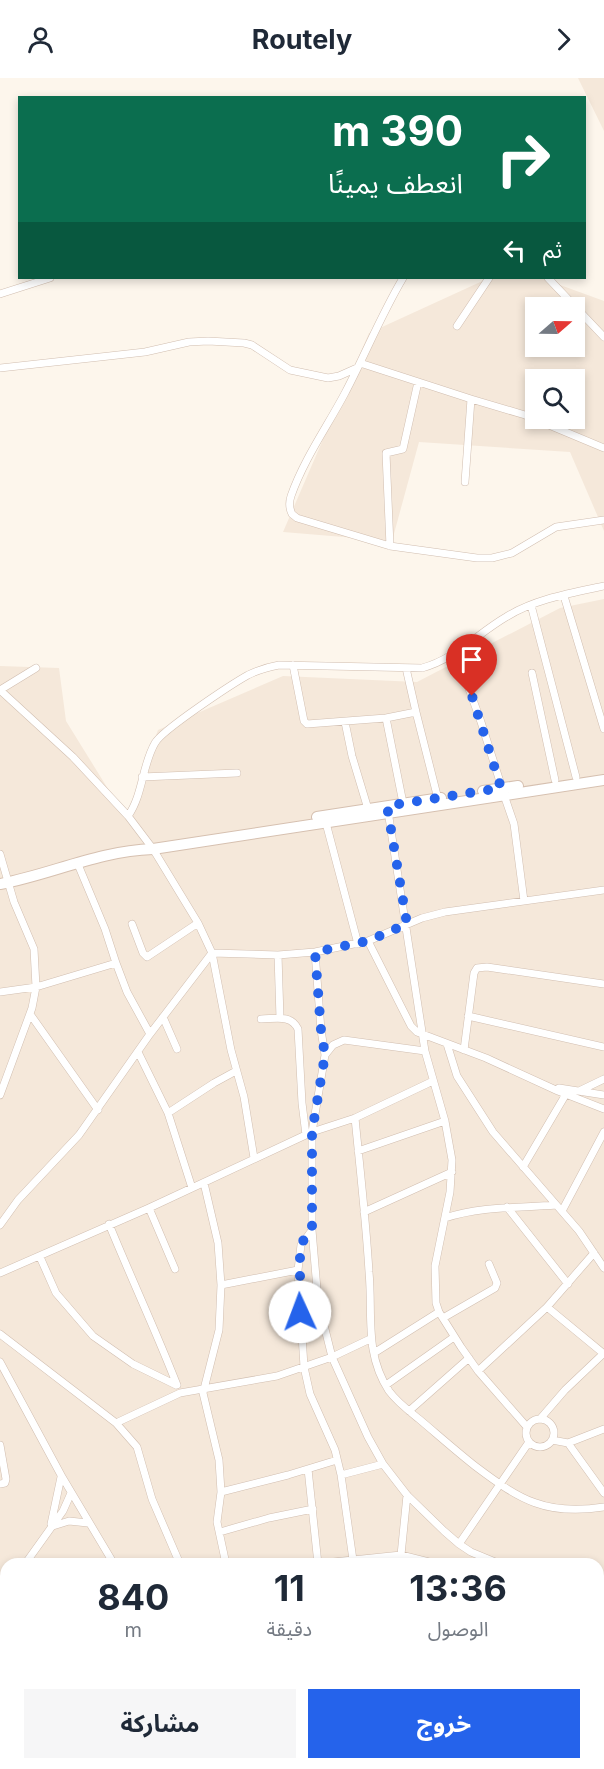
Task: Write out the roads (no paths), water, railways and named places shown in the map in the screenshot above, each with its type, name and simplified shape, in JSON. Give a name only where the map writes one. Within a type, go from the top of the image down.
[{"type":"street","points":[[0,294],[47,279]]},
{"type":"street","points":[[402,279],[302,470],[291,497],[290,510],[297,518],[390,546],[477,558],[492,558],[512,553],[556,527],[604,520]]},
{"type":"street","points":[[457,326],[488,279]]},
{"type":"street","points":[[549,279],[566,297]]},
{"type":"street","points":[[585,317],[604,337]]},
{"type":"street","points":[[0,368],[145,352],[189,342],[244,343],[252,345],[290,369],[328,378],[339,376],[358,366],[525,415],[604,448]]},
{"type":"street","points":[[390,546],[385,457],[388,451],[403,449],[418,382]]},
{"type":"street","points":[[465,482],[471,399]]},
{"type":"street","points":[[128,816],[135,805],[154,743],[166,732],[248,675],[268,667],[293,665],[422,668],[456,653],[507,616],[531,605],[604,586]]},
{"type":"street","points":[[564,596],[604,729]]},
{"type":"street","points":[[531,605],[577,780]]},
{"type":"street","points":[[456,653],[514,824],[524,902]]},
{"type":"street","points":[[293,665],[305,723],[345,722],[417,712]]},
{"type":"street","points":[[36,668],[0,690],[73,757],[128,816],[151,847],[198,923],[212,953],[244,1097],[254,1158]]},
{"type":"street","points":[[406,668],[438,799]]},
{"type":"street","points":[[532,672],[555,780]]},
{"type":"street","points":[[386,717],[403,803]]},
{"type":"street","points":[[345,722],[352,756],[368,809]]},
{"type":"street","points":[[142,777],[237,773]]},
{"type":"street","points":[[5,883],[76,862],[137,849],[326,823],[388,810],[604,774]]},
{"type":"street","points":[[151,847],[368,809],[388,810],[403,803],[503,792],[555,780],[604,780]]},
{"type":"street","points":[[388,810],[425,1051],[445,1121],[452,1160],[445,1218],[435,1266],[435,1294],[441,1315],[468,1358],[528,1427]]},
{"type":"street","points":[[326,823],[358,944]]},
{"type":"street","points":[[0,854],[5,883],[34,949],[36,959],[36,987],[30,1014],[0,1095]]},
{"type":"street","points":[[76,862],[105,928],[127,992],[150,1034]]},
{"type":"street","points":[[212,953],[278,955],[315,952],[368,941],[407,924],[445,912],[604,890]]},
{"type":"street","points":[[132,924],[143,953],[147,957],[198,923]]},
{"type":"street","points":[[368,941],[411,1026],[423,1035],[604,1109]]},
{"type":"street","points":[[309,1133],[325,1055],[315,952]]},
{"type":"street","points":[[0,1225],[18,1200],[63,1154],[98,1110],[150,1034],[212,953]]},
{"type":"street","points":[[278,955],[280,1018]]},
{"type":"street","points":[[0,992],[36,987],[116,963]]},
{"type":"street","points":[[464,1050],[474,973],[477,968],[604,984]]},
{"type":"street","points":[[30,1014],[98,1110]]},
{"type":"street","points":[[468,1016],[604,1047]]},
{"type":"street","points":[[163,1017],[177,1049]]},
{"type":"street","points":[[261,1019],[290,1019],[295,1022],[298,1029],[302,1103],[309,1133],[312,1230],[317,1294],[332,1357],[368,1437],[383,1464],[407,1495],[444,1532],[471,1552],[486,1558]]},
{"type":"street","points":[[325,1055],[333,1045],[344,1040],[425,1051]]},
{"type":"street","points":[[447,1044],[460,1081],[494,1132],[579,1231],[604,1268]]},
{"type":"street","points":[[138,1052],[168,1113],[192,1188]]},
{"type":"street","points":[[168,1113],[237,1071]]},
{"type":"street","points":[[579,1091],[604,1079]]},
{"type":"street","points":[[0,1273],[149,1208],[309,1133],[355,1118],[433,1081]]},
{"type":"street","points":[[551,1088],[604,1095]]},
{"type":"street","points":[[523,1167],[566,1094]]},
{"type":"street","points":[[355,1118],[370,1274],[370,1339],[386,1385],[393,1396],[500,1485],[531,1502],[572,1510],[604,1507]]},
{"type":"street","points":[[358,1151],[445,1121]]},
{"type":"street","points":[[559,1208],[602,1139],[604,1132]]},
{"type":"street","points":[[364,1212],[452,1172]]},
{"type":"street","points":[[204,1183],[218,1244],[221,1285],[219,1330],[203,1388],[219,1460],[220,1492],[216,1513],[225,1558]]},
{"type":"street","points":[[445,1218],[471,1211],[507,1207],[559,1208]]},
{"type":"street","points":[[507,1207],[568,1284]]},
{"type":"street","points":[[149,1208],[175,1269]]},
{"type":"street","points":[[109,1224],[180,1393]]},
{"type":"street","points":[[312,1230],[301,1245],[298,1270],[304,1367],[310,1394],[341,1475],[352,1558]]},
{"type":"street","points":[[478,1371],[548,1307],[594,1253]]},
{"type":"street","points":[[40,1257],[56,1293],[93,1336],[133,1364],[176,1384]]},
{"type":"street","points":[[374,1353],[495,1288],[497,1283],[489,1264]]},
{"type":"street","points":[[221,1285],[298,1270]]},
{"type":"street","points":[[540,1419],[552,1426],[554,1433],[548,1445],[541,1447],[529,1442],[526,1435],[528,1427],[532,1422],[540,1419],[565,1390],[604,1354],[548,1307]]},
{"type":"street","points":[[0,1334],[116,1423],[137,1447],[155,1506],[177,1558]]},
{"type":"street","points":[[386,1385],[454,1337]]},
{"type":"street","points":[[116,1423],[180,1393],[260,1380],[332,1357],[370,1339]]},
{"type":"street","points":[[409,1411],[468,1358]]},
{"type":"street","points":[[0,1362],[71,1493],[110,1558]]},
{"type":"street","points":[[552,1440],[568,1443],[604,1430]]},
{"type":"street","points":[[459,1544],[529,1442]]},
{"type":"street","points":[[568,1443],[604,1493]]},
{"type":"street","points":[[0,1445],[6,1479],[5,1483],[0,1484]]},
{"type":"street","points":[[220,1492],[337,1460]]},
{"type":"street","points":[[341,1475],[383,1464]]},
{"type":"street","points":[[308,1469],[316,1558]]},
{"type":"street","points":[[50,1527],[61,1475]]},
{"type":"street","points":[[29,1558],[63,1511],[71,1493]]},
{"type":"street","points":[[399,1558],[407,1495]]},
{"type":"street","points":[[220,1532],[261,1520],[313,1509]]},
{"type":"street","points":[[50,1527],[69,1521],[88,1523]]},
{"type":"street","points":[[371,1558],[400,1555],[412,1558]]}]
